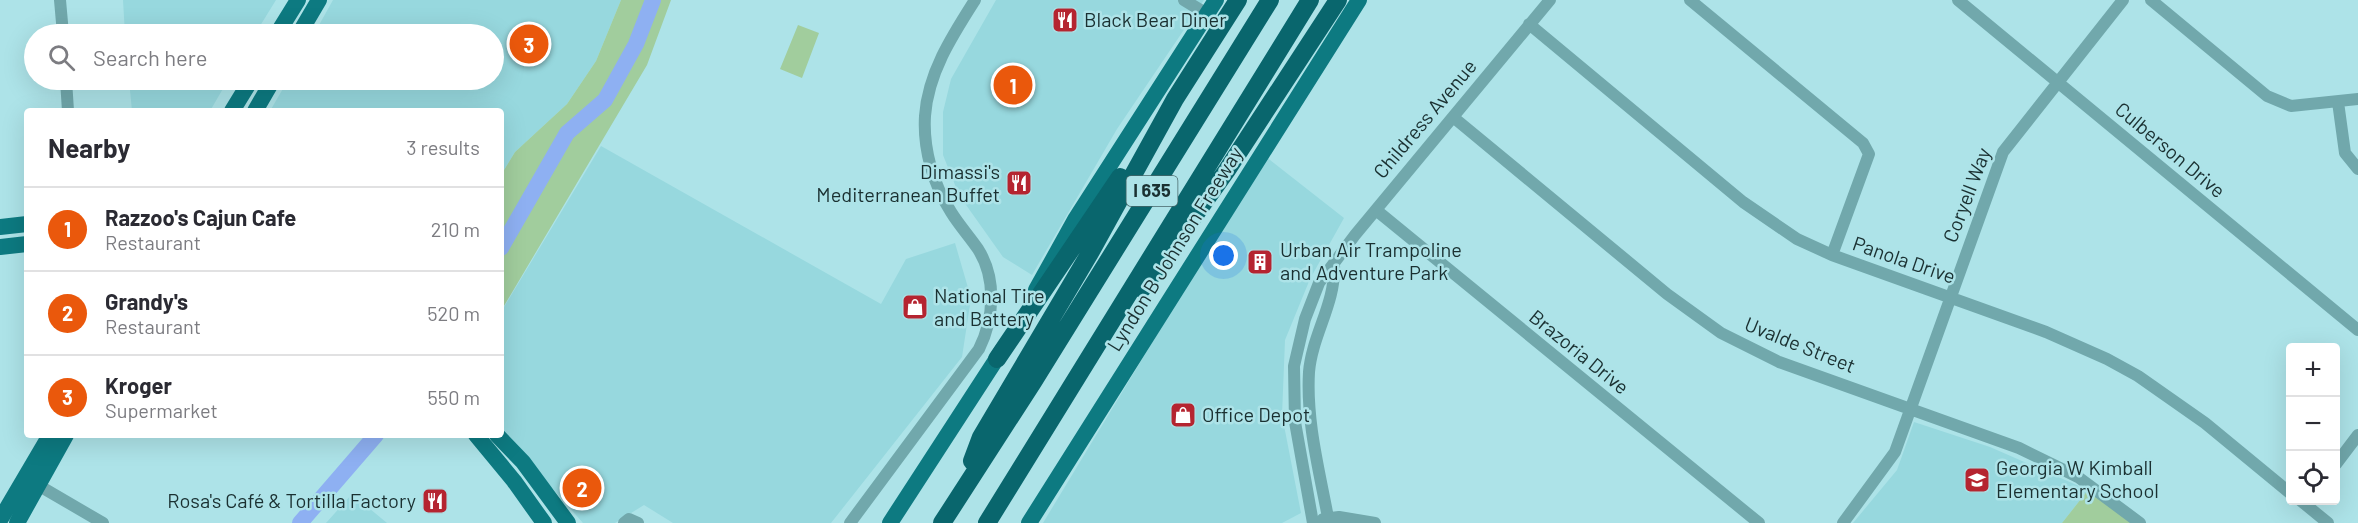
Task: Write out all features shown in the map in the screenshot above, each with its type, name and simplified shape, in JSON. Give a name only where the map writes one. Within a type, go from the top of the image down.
[{"type":"highway","points":[[959,497],[981,437],[1090,253],[1175,99],[1238,0]]},
{"type":"highway","name":"I 635","points":[[942,523],[1270,0]]},
{"type":"highway","name":"Lyndon B Johnson Freeway","points":[[987,523],[1310,0]]},
{"type":"highway","points":[[1102,336],[1132,303],[1178,241],[1338,0]]},
{"type":"highway","points":[[997,359],[1127,165],[1163,121]]},
{"type":"main road","points":[[283,24],[298,0]]},
{"type":"main road","points":[[305,24],[319,0]]},
{"type":"main road","name":"Lyndon B Johnson Freeway","points":[[1029,523],[1359,0]]},
{"type":"main road","points":[[890,523],[997,359],[1076,218],[1211,7]]},
{"type":"main road","points":[[234,108],[245,90]]},
{"type":"main road","points":[[257,108],[267,90]]},
{"type":"main road","points":[[0,227],[24,224]]},
{"type":"main road","points":[[0,247],[24,244]]},
{"type":"main road","points":[[17,523],[49,438]]},
{"type":"main road","points":[[0,520],[32,482],[64,438]]},
{"type":"main road","points":[[478,438],[543,523]]},
{"type":"main road","points":[[500,438],[523,462],[568,523]]},
{"type":"main road","points":[[508,475],[523,462]]},
{"type":"street","points":[[60,0],[62,24]]},
{"type":"street","points":[[850,523],[979,349],[989,325],[991,296],[985,265],[944,200],[932,172],[926,144],[925,116],[934,75],[944,52],[975,0]]},
{"type":"street","points":[[1184,0],[1211,7]]},
{"type":"street","name":"Childress Avenue","points":[[1312,522],[1294,411],[1294,366],[1305,319],[1319,283],[1376,210],[1550,0]]},
{"type":"street","points":[[1690,0],[1863,143],[1869,154],[1832,255]]},
{"type":"street","name":"Coryell Way","points":[[1843,523],[1895,452],[2002,152],[2123,0]]},
{"type":"street","points":[[2151,0],[2267,96],[2291,106],[2358,99]]},
{"type":"street","name":"Culberson Drive","points":[[1961,1],[2358,330]]},
{"type":"street","name":"Panola Drive","points":[[1529,24],[1743,202],[1797,239],[1832,255],[2046,332],[2138,376],[2205,423],[2286,490]]},
{"type":"street","points":[[67,90],[68,108]]},
{"type":"street","points":[[2338,102],[2345,153],[2358,168]]},
{"type":"street","name":"Uvalde Street","points":[[1453,117],[1667,294],[1721,333],[1779,362],[1986,435],[2049,462],[2085,482],[2140,523]]},
{"type":"street","name":"Brazoria Drive","points":[[1376,210],[1759,523]]},
{"type":"street","points":[[1329,521],[1310,412],[1309,371],[1317,334],[1335,285],[1334,266]]},
{"type":"street","points":[[1294,411],[1310,412]]},
{"type":"street","points":[[2340,459],[2358,435]]},
{"type":"street","points":[[32,482],[103,523]]},
{"type":"street","points":[[2307,505],[2328,523]]},
{"type":"street","points":[[624,523],[628,519],[638,523]]},
{"type":"street","points":[[1312,522],[1356,519],[1375,523]]},
{"type":"shaded area","points":[[123,0],[276,0],[261,24],[124,24]]},
{"type":"shaded area","points":[[333,0],[621,0],[596,61],[567,104],[515,152],[504,170],[504,108],[272,108],[282,90],[504,90],[504,24],[320,24]]},
{"type":"shaded area","points":[[996,0],[1204,0],[1117,129],[1032,275],[1003,257],[959,195],[943,155],[943,112],[951,79]]},
{"type":"shaded area","points":[[130,90],[222,90],[212,108],[132,108]]},
{"type":"shaded area","points":[[601,146],[881,304],[906,259],[955,243],[971,298],[962,357],[831,523],[673,523],[644,505],[615,523],[583,523],[504,433],[504,307]]},
{"type":"shaded area","points":[[1265,156],[1344,218],[1310,279],[1285,340],[1282,415],[1301,513],[1282,523],[1043,523]]},
{"type":"shaded area","name":"Georgia W Kimball Elementary School","points":[[1914,422],[1990,447],[2088,490],[2062,523],[1853,523],[1897,470]]},
{"type":"shaded area","points":[[352,494],[387,523],[326,523]]},
{"type":"green space","points":[[621,0],[671,0],[647,65],[504,306],[504,170],[515,152],[567,104],[596,61]]},
{"type":"green space","points":[[798,25],[819,33],[802,78],[780,69]]},
{"type":"green space","points":[[2088,490],[2133,523],[2062,523]]},
{"type":"waterway","points":[[504,243],[567,133],[605,100],[636,44],[653,0]]},
{"type":"waterway","points":[[300,523],[373,438]]},
{"type":"place","name":"Black Bear Diner","points":[[1065,20]]},
{"type":"place","name":"Kroger","points":[[529,44]]},
{"type":"place","name":"Razzoo's Cajun Cafe","points":[[1013,85]]},
{"type":"place","name":"Dimassi's Mediterranean Buffet","points":[[1019,183]]},
{"type":"place","name":"Urban Air Trampoline and Adventure Park","points":[[1260,262]]},
{"type":"place","name":"National Tire and Battery","points":[[915,307]]},
{"type":"place","name":"Office Depot","points":[[1183,415]]},
{"type":"place","name":"Georgia W Kimball Elementary School","points":[[1977,480]]},
{"type":"place","name":"Grandy's","points":[[582,488]]},
{"type":"place","name":"Rosa's Café & Tortilla Factory","points":[[435,501]]}]
